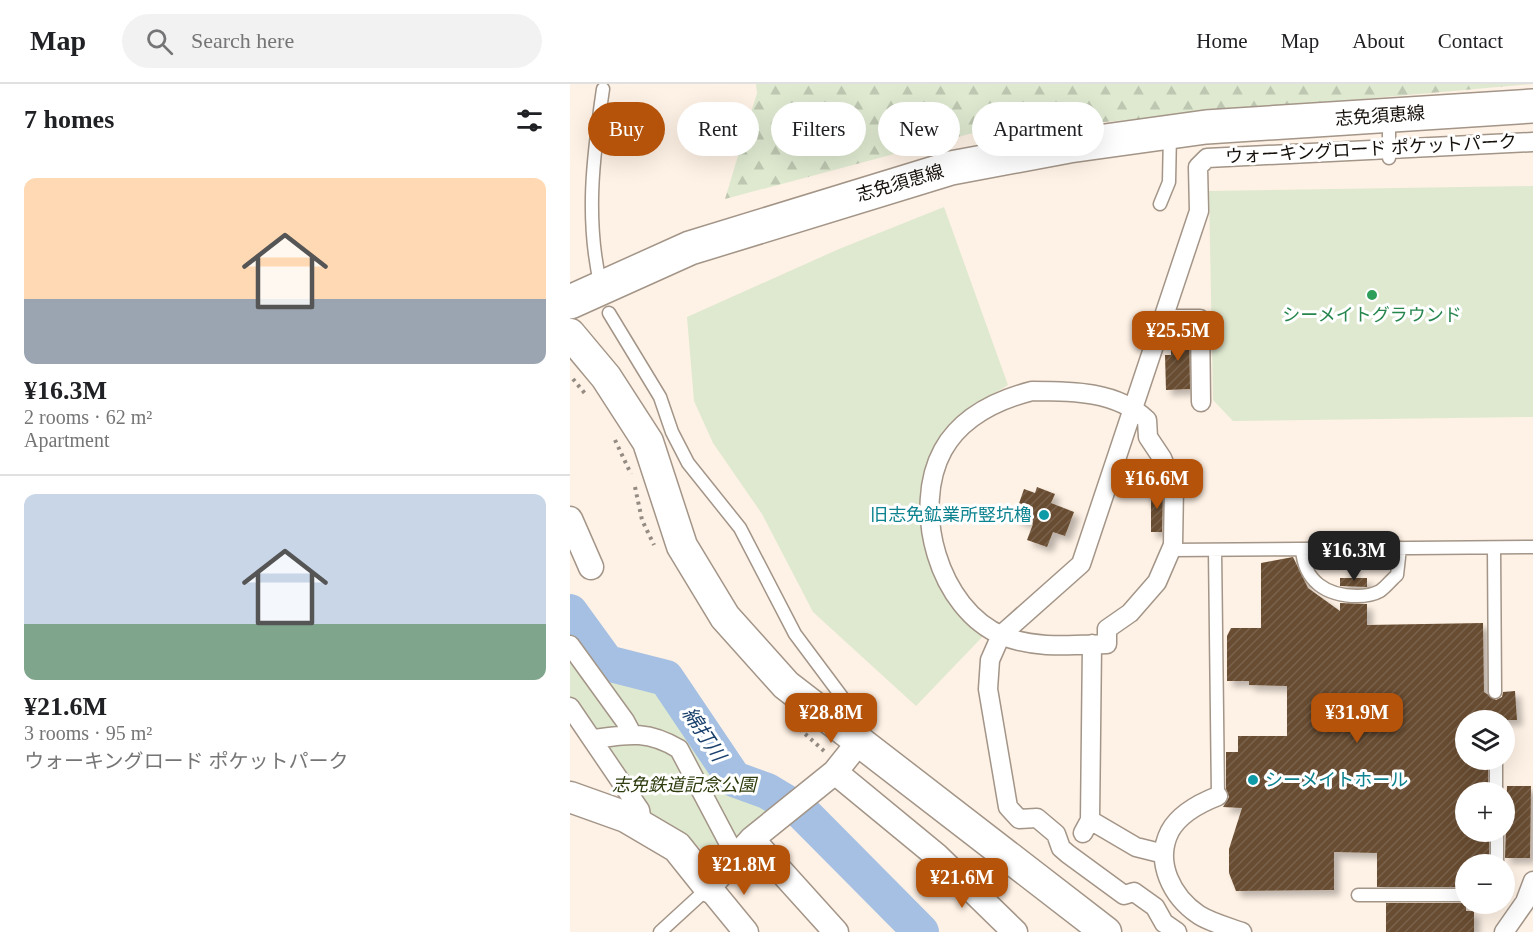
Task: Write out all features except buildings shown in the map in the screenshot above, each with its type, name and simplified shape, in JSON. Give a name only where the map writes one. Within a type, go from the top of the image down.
[{"type":"main road","name":"志免須恵線","points":[[570,302],[605,301],[690,248],[951,168],[1069,146],[1206,127],[1533,106]]},
{"type":"street","name":"ウォーキングロード ポケットパーク","points":[[1177,932],[1164,923],[1155,907],[1134,892],[1124,895],[1068,854],[1061,848],[1056,834],[1037,818],[1019,819],[1008,807],[988,689],[990,660],[1001,635],[1080,564],[1199,210],[1198,167],[1207,158],[1533,142]]},
{"type":"street","points":[[1162,319],[1200,319],[1201,402]]},
{"type":"street","points":[[570,334],[606,377],[648,442],[682,546],[725,617],[786,685],[1106,932]]},
{"type":"street","points":[[1074,390],[1133,406],[1147,420],[1148,437],[1162,458],[1174,487],[1173,545],[1157,582],[1130,613],[1107,629],[1107,644],[1033,645],[1001,635],[967,610],[943,573],[931,533],[929,491],[943,449],[966,421],[1000,400],[1032,391],[1074,390]]},
{"type":"street","points":[[570,519],[591,567]]},
{"type":"street","points":[[570,645],[626,721],[632,734]]},
{"type":"street","points":[[1092,645],[1087,826],[1136,847],[1164,854]]},
{"type":"street","points":[[570,707],[594,739],[640,810],[643,827]]},
{"type":"street","points":[[594,739],[632,734],[662,738],[679,749],[735,857]]},
{"type":"street","points":[[709,887],[752,838],[835,772],[859,742]]},
{"type":"street","points":[[835,772],[937,856],[1015,932]]},
{"type":"street","points":[[1218,796],[1199,804],[1181,818],[1170,831],[1164,854],[1164,866],[1172,887],[1185,903],[1200,915],[1242,932]]},
{"type":"street","points":[[570,798],[626,818],[686,855],[746,932]]},
{"type":"street","points":[[752,838],[836,932]]},
{"type":"street","points":[[1504,932],[1525,902],[1533,881]]},
{"type":"lane","points":[[603,89],[591,165],[594,257],[605,301],[660,397],[672,432],[688,464],[740,528],[795,634],[863,725],[859,742]]},
{"type":"lane","points":[[1389,115],[1389,158]]},
{"type":"lane","points":[[1160,204],[1169,182],[1170,132]]},
{"type":"lane","points":[[1170,550],[1533,547]]},
{"type":"lane","points":[[1302,549],[1303,564],[1320,587],[1333,594],[1365,596],[1378,592],[1397,574],[1400,548]]},
{"type":"lane","points":[[1494,548],[1495,692]]},
{"type":"lane","points":[[1215,550],[1218,796]]},
{"type":"lane","points":[[660,932],[709,887]]},
{"type":"lane","points":[[1358,895],[1455,895]]},
{"type":"green space","points":[[756,84],[1533,84],[1104,122],[1104,102],[972,102],[972,134],[960,136],[960,102],[878,102],[878,156],[886,156],[725,199],[738,156],[759,156],[759,102],[754,102],[757,93]]},
{"type":"green space","name":"シーメイトグラウンド","points":[[1533,186],[1533,417],[1233,421],[1213,400],[1209,191]]},
{"type":"green space","points":[[944,207],[1008,385],[970,408],[942,440],[926,537],[987,632],[916,706],[813,612],[762,514],[713,443],[694,401],[687,317],[839,249]]},
{"type":"green space","name":"志免鉄道記念公園","points":[[570,617],[606,672],[666,682],[742,790],[782,803],[714,857],[653,817],[579,707],[570,711]]},
{"type":"waterway","name":"綿打川","points":[[570,612],[607,663],[666,678],[734,779],[767,791],[802,812],[921,932]]},
{"type":"place","name":"シーメイトグラウンド","points":[[1372,295]]},
{"type":"place","name":"旧志免鉱業所竪坑櫓","points":[[1044,515]]},
{"type":"place","name":"シーメイトホール","points":[[1253,780]]}]
